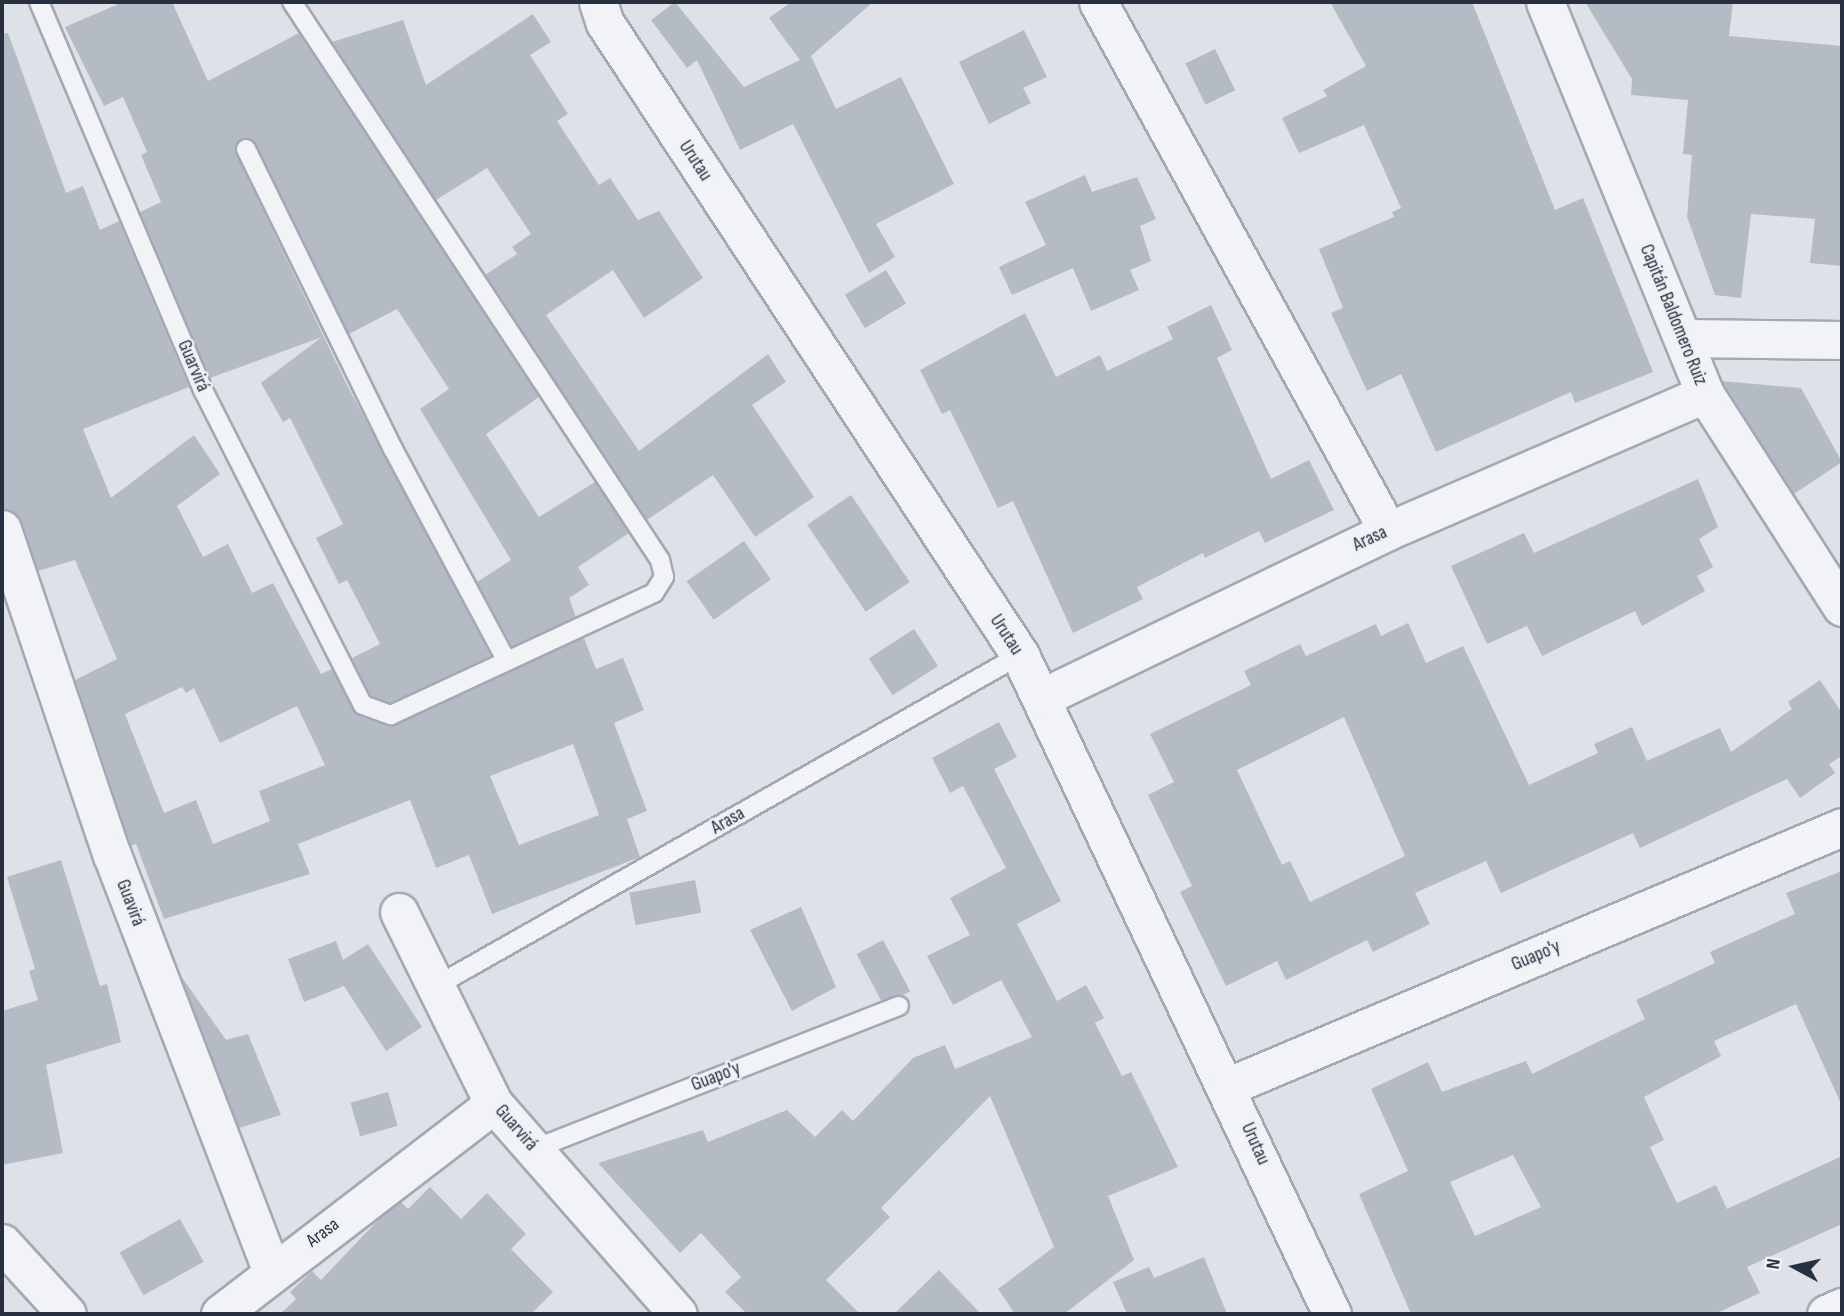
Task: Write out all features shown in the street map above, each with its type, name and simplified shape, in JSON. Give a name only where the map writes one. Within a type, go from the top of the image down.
[{"type":"street","name":"Urutau","points":[[598,2],[605,23],[1020,655],[1229,1086],[1332,1314]]},
{"type":"street","points":[[1098,2],[1388,531]]},
{"type":"street","name":"Capitán Baldomero Ruiz","points":[[1545,2],[1706,394],[1842,607]]},
{"type":"street","points":[[1684,338],[1842,340]]},
{"type":"street","name":"Arasa","points":[[1041,698],[1388,531],[1706,394]]},
{"type":"street","name":"Guavirá","points":[[2,529],[112,855],[272,1272]]},
{"type":"street","name":"Guapo'y","points":[[1229,1086],[1842,827]]},
{"type":"street","name":"Guarvirá","points":[[399,912],[494,1104],[678,1314]]},
{"type":"street","name":"Arasa","points":[[220,1314],[494,1104]]},
{"type":"street","points":[[2,1243],[67,1314]]},
{"type":"street","points":[[1826,1314],[1842,1307]]},
{"type":"lane","name":"Guarvirá","points":[[39,2],[203,390],[363,705],[375,714],[391,715],[505,658]]},
{"type":"lane","points":[[246,149],[393,449],[505,658],[654,593],[664,577],[660,560],[292,2]]},
{"type":"lane","name":"Arasa","points":[[436,986],[1020,655]]},
{"type":"lane","name":"Guapo'y","points":[[534,1149],[899,1006]]},
{"type":"building","points":[[123,2],[172,2],[208,81],[299,33],[539,397],[486,434],[539,517],[595,482],[629,533],[578,567],[589,585],[569,598],[576,617],[512,646],[477,582],[511,560],[420,409],[449,389],[397,309],[349,334],[256,144],[242,139],[236,154],[346,383],[491,656],[390,703],[371,696],[352,658],[380,644],[347,580],[339,584],[316,538],[343,524],[290,418],[283,422],[261,383],[322,337],[210,378],[140,212],[161,202],[141,155],[147,152],[123,97],[104,106],[65,27]]},
{"type":"building","points":[[675,2],[744,87],[800,60],[769,18],[791,2],[873,2],[811,56],[836,109],[901,77],[954,184],[876,224],[895,257],[869,273],[793,124],[740,150],[697,60],[687,68],[651,20]]},
{"type":"building","points":[[1330,2],[1472,2],[1555,210],[1583,198],[1653,372],[1575,403],[1571,392],[1436,452],[1401,374],[1367,391],[1331,313],[1343,308],[1319,249],[1394,217],[1392,212],[1401,208],[1364,125],[1299,153],[1282,118],[1327,96],[1323,90],[1366,66]]},
{"type":"building","points":[[1585,2],[1733,2],[1729,36],[1842,46],[1842,266],[1810,263],[1815,219],[1751,214],[1741,298],[1715,295],[1687,217],[1692,155],[1683,154],[1688,100],[1631,95],[1632,79]]},
{"type":"building","points":[[533,14],[551,42],[530,55],[568,114],[557,121],[599,185],[610,178],[638,220],[659,211],[703,278],[644,318],[613,270],[546,315],[639,451],[768,354],[786,382],[752,405],[814,497],[755,537],[713,475],[647,520],[485,275],[517,254],[512,247],[531,234],[487,168],[436,200],[332,42],[403,20],[426,85]]},
{"type":"building","points":[[1024,30],[1047,77],[1023,88],[1031,103],[989,124],[959,62]]},
{"type":"building","points":[[8,33],[66,193],[83,186],[100,230],[119,221],[189,387],[83,429],[111,498],[194,435],[220,474],[177,506],[203,557],[228,544],[252,593],[273,583],[321,674],[332,669],[353,711],[387,726],[584,638],[596,669],[623,658],[644,710],[614,723],[647,811],[627,819],[640,857],[492,914],[469,855],[436,868],[410,800],[298,844],[310,874],[164,919],[136,844],[131,846],[75,680],[117,659],[75,560],[38,571],[22,522],[2,509],[2,34]],"holes":[[[182,687],[186,693],[194,688],[220,743],[297,706],[325,765],[259,791],[270,821],[213,844],[196,800],[164,813],[125,714]],[[573,744],[599,815],[519,845],[490,776]]]},
{"type":"building","points":[[1215,49],[1235,90],[1206,105],[1185,63]]},
{"type":"building","points":[[1085,175],[1092,192],[1137,177],[1156,219],[1140,226],[1151,261],[1130,270],[1139,290],[1091,311],[1073,268],[1012,295],[999,267],[1046,245],[1025,202]]},
{"type":"building","points":[[886,270],[906,303],[865,328],[845,295]]},
{"type":"building","points":[[1211,305],[1232,350],[1217,358],[1271,479],[1309,460],[1334,510],[1265,543],[1259,531],[1205,558],[1203,553],[1137,587],[1143,599],[1073,633],[1013,501],[998,508],[950,410],[942,414],[920,370],[1025,313],[1056,377],[1100,355],[1107,371],[1173,339],[1167,327]]},
{"type":"building","points":[[1722,381],[1801,388],[1842,462],[1794,494]]},
{"type":"building","points":[[1698,479],[1718,527],[1699,539],[1713,567],[1697,576],[1705,591],[1642,626],[1635,611],[1542,656],[1527,626],[1487,644],[1451,566],[1524,533],[1534,553]]},
{"type":"building","points":[[851,495],[910,582],[866,612],[807,525]]},
{"type":"building","points":[[744,541],[771,580],[714,620],[687,581]]},
{"type":"building","points":[[1408,623],[1426,663],[1463,646],[1529,785],[1598,753],[1594,744],[1632,727],[1647,761],[1720,728],[1731,752],[1792,709],[1788,702],[1820,680],[1842,713],[1842,756],[1829,764],[1835,773],[1800,798],[1787,779],[1640,848],[1633,833],[1501,893],[1486,861],[1415,893],[1430,924],[1373,952],[1367,940],[1286,980],[1277,961],[1226,986],[1180,892],[1192,886],[1148,795],[1174,782],[1150,734],[1251,685],[1244,671],[1300,644],[1306,656],[1376,624],[1381,636]],"holes":[[[1344,717],[1405,856],[1310,902],[1290,861],[1282,865],[1237,770]]]},
{"type":"building","points":[[914,629],[938,666],[893,695],[869,658]]},
{"type":"building","points":[[999,722],[1017,757],[994,769],[1061,901],[1017,924],[1057,1001],[1086,985],[1104,1018],[1095,1023],[1122,1076],[1131,1072],[1178,1167],[1108,1196],[1134,1260],[1064,1314],[1015,1314],[998,1289],[1054,1247],[990,1096],[881,1208],[890,1217],[826,1280],[860,1314],[747,1314],[725,1292],[741,1277],[701,1233],[680,1253],[598,1163],[703,1130],[708,1142],[787,1110],[815,1137],[842,1110],[853,1121],[913,1058],[945,1045],[955,1069],[1032,1037],[1001,980],[953,1005],[927,956],[970,935],[950,898],[1006,868],[963,786],[950,793],[932,758]]},
{"type":"building","points":[[61,860],[100,986],[107,984],[121,1042],[46,1065],[63,1153],[2,1165],[2,1011],[38,1000],[29,971],[35,969],[7,877]]},
{"type":"building","points":[[1842,871],[1842,1106],[1796,1004],[1714,1041],[1721,1056],[1644,1097],[1664,1140],[1650,1147],[1677,1203],[1716,1185],[1727,1209],[1842,1156],[1842,1224],[1747,1267],[1760,1293],[1715,1314],[1411,1314],[1359,1194],[1408,1171],[1371,1089],[1428,1062],[1442,1092],[1526,1061],[1532,1074],[1645,1019],[1636,1000],[1715,963],[1710,952],[1795,914],[1786,893]],"holes":[[[1513,1155],[1541,1207],[1475,1236],[1450,1182]]]},
{"type":"building","points":[[695,880],[701,912],[636,925],[629,893]]},
{"type":"building","points":[[801,907],[836,987],[792,1011],[750,930]]},
{"type":"building","points":[[883,940],[910,991],[884,1005],[857,954]]},
{"type":"building","points":[[336,941],[343,960],[368,944],[422,1027],[386,1051],[344,986],[304,1002],[288,959]]},
{"type":"building","points":[[181,976],[226,1040],[248,1034],[281,1115],[239,1128]]},
{"type":"building","points":[[388,1092],[398,1126],[360,1136],[351,1103]]},
{"type":"building","points":[[430,1187],[461,1219],[487,1193],[526,1234],[511,1249],[553,1292],[531,1314],[280,1314],[296,1299],[290,1292],[312,1271],[321,1280],[380,1218],[401,1202],[408,1209]]},
{"type":"building","points":[[180,1219],[204,1262],[143,1295],[120,1252]]},
{"type":"building","points":[[1204,1257],[1227,1314],[1127,1314],[1113,1282],[1149,1267],[1154,1278]]},
{"type":"building","points":[[939,1270],[981,1314],[894,1314]]}]
